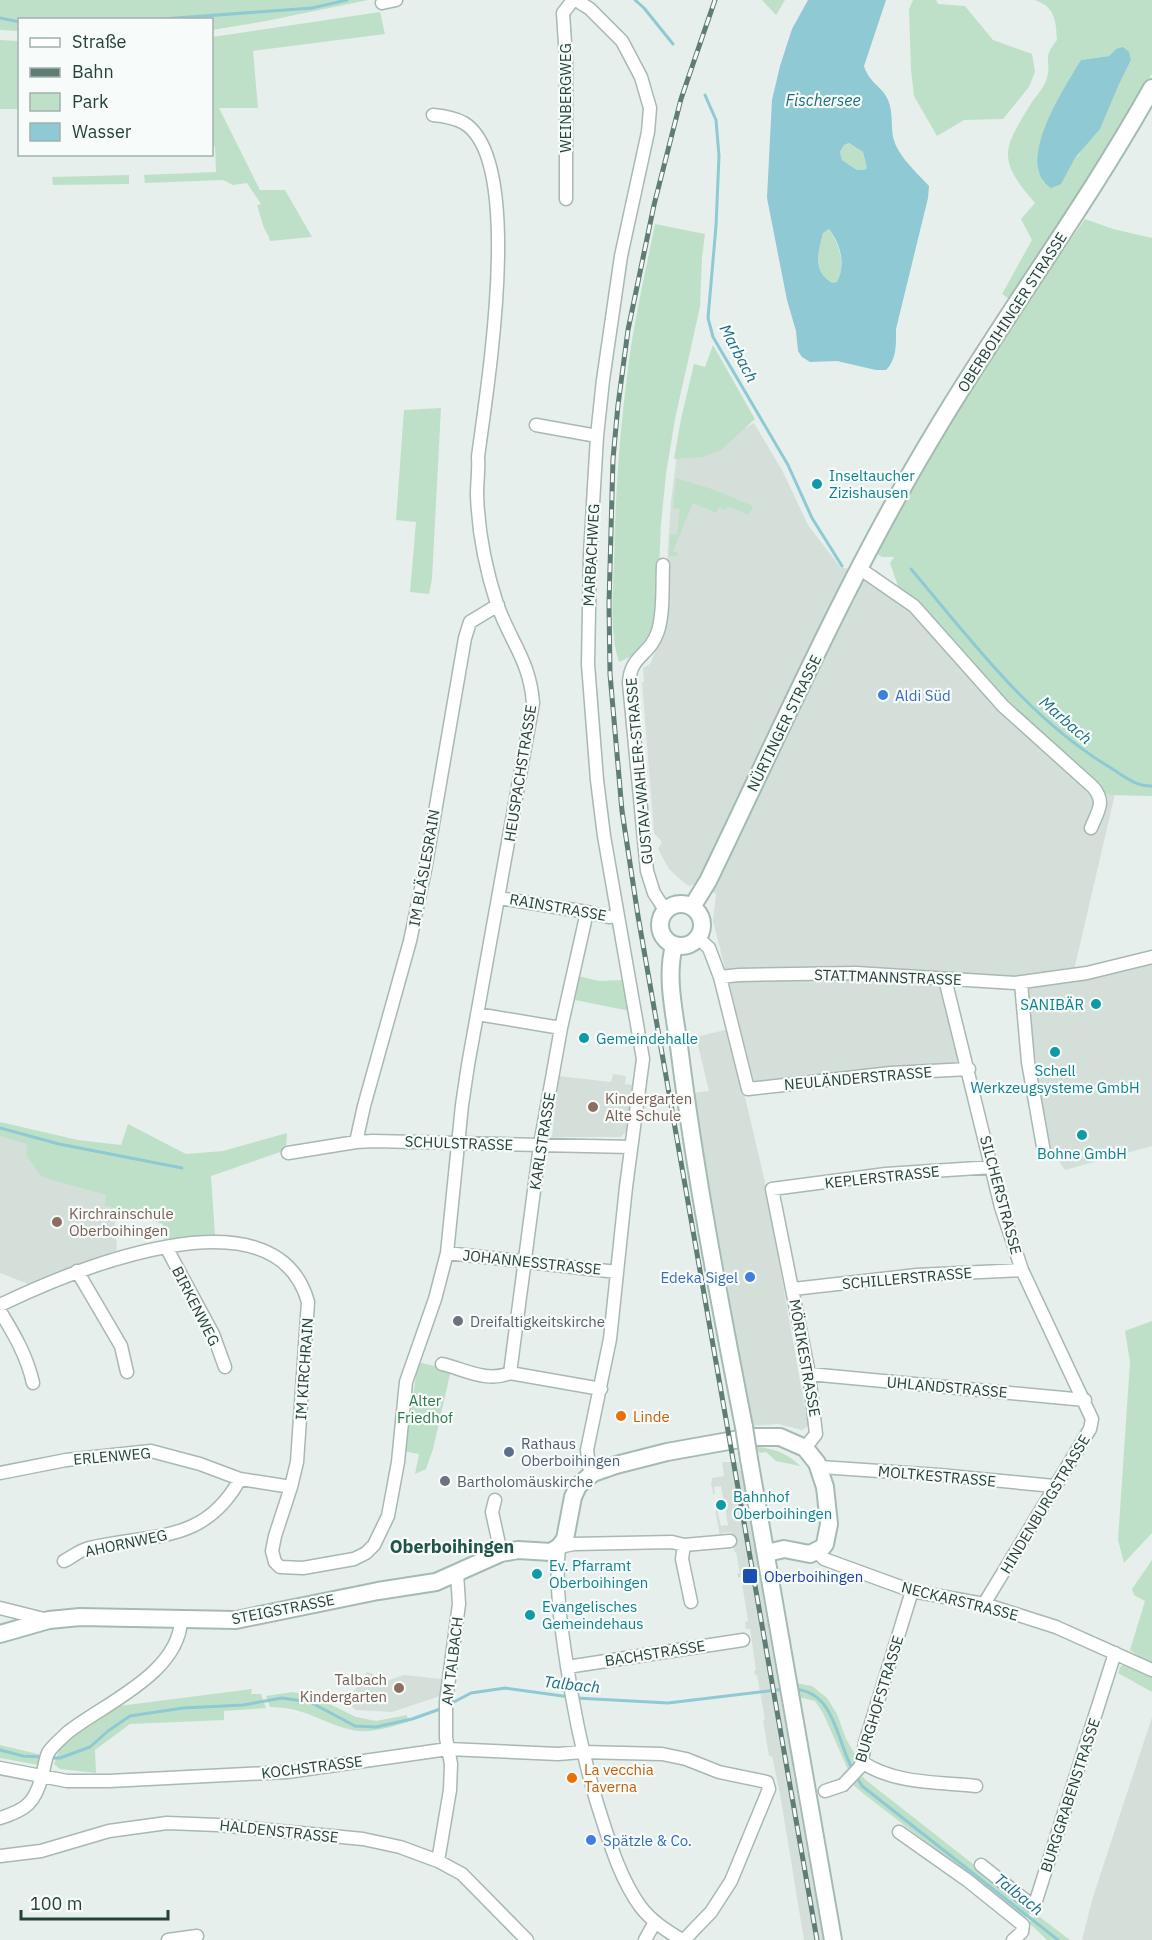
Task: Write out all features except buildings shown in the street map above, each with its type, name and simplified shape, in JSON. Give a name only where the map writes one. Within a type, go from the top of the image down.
[{"type":"main road","name":"OBERBOIHINGER STRASSE","points":[[874,537],[935,431],[1094,185],[1152,88]]},
{"type":"main road","name":"NÜRTINGER STRASSE","points":[[692,907],[713,872],[874,537]]},
{"type":"main road","points":[[679,904],[692,907],[698,913],[702,924],[698,938],[688,945],[674,946],[664,939],[660,931],[660,920],[665,910],[679,904]]},
{"type":"main road","points":[[674,946],[671,959],[673,992],[685,1093],[728,1353],[767,1553],[788,1690],[833,1940]]},
{"type":"main road","points":[[560,1548],[565,1539],[573,1497],[578,1486],[593,1473],[667,1452],[752,1437],[780,1437],[805,1448],[819,1467],[825,1486],[829,1524],[825,1544],[817,1552]]},
{"type":"main road","name":"STEIGSTRASSE","points":[[49,1620],[80,1617],[236,1620],[378,1591],[436,1582],[501,1553],[518,1550],[550,1552],[560,1548]]},
{"type":"main road","name":"NECKARSTRASSE","points":[[767,1553],[784,1549],[805,1554],[817,1552]]},
{"type":"main road","points":[[0,1635],[49,1620]]},
{"type":"street","points":[[382,3],[396,0]]},
{"type":"street","name":"WEINBERGWEG","points":[[566,199],[566,59],[563,13],[575,0]]},
{"type":"street","name":"MARBACHWEG","points":[[575,0],[590,9],[622,41],[641,77],[650,108],[648,132],[620,267],[609,335],[597,436],[588,614],[588,664],[597,780],[618,916],[644,1059],[632,1142]]},
{"type":"street","name":"HEUSPACHSTRASSE","points":[[275,1562],[280,1567],[303,1568],[354,1559],[366,1553],[374,1545],[390,1507],[398,1462],[406,1382],[440,1283],[447,1253],[462,1105],[532,703],[528,671],[498,605],[486,560],[477,493],[478,457],[495,312],[500,235],[496,198],[484,149],[476,136],[465,123],[446,116],[433,116]]},
{"type":"street","points":[[536,425],[597,436]]},
{"type":"street","name":"GUSTAV-WAHLER-STRASSE","points":[[663,565],[658,631],[652,646],[631,667],[629,683],[647,871],[654,892],[665,910]]},
{"type":"street","points":[[859,568],[914,606],[1003,706],[1093,787],[1100,795],[1100,807],[1091,828]]},
{"type":"street","name":"IM BLÄSLESRAIN","points":[[356,1142],[410,941],[425,870],[465,638],[470,622],[498,605]]},
{"type":"street","name":"RAINSTRASSE","points":[[499,897],[609,917],[618,916]]},
{"type":"street","name":"KARLSTRASSE","points":[[510,1373],[540,1145],[561,1028],[587,912]]},
{"type":"street","points":[[698,938],[709,948],[720,977]]},
{"type":"street","name":"STATTMANNSTRASSE","points":[[720,977],[856,973],[1021,982],[1087,973],[1152,957]]},
{"type":"street","name":"NEULÄNDERSTRASSE","points":[[720,977],[748,1089],[891,1073],[969,1069]]},
{"type":"street","name":"SILCHERSTRASSE","points":[[945,979],[969,1069],[1001,1207],[1022,1270],[1085,1400]]},
{"type":"street","points":[[1021,982],[1029,1062],[1044,1152]]},
{"type":"street","points":[[477,1014],[561,1028]]},
{"type":"street","name":"SCHULSTRASSE","points":[[288,1153],[356,1142],[540,1145],[632,1142]]},
{"type":"street","points":[[593,1473],[589,1467],[587,1450],[610,1339],[632,1142]]},
{"type":"street","name":"KEPLERSTRASSE","points":[[772,1189],[886,1174],[993,1167]]},
{"type":"street","name":"MÖRIKESTRASSE","points":[[772,1189],[816,1418],[816,1434],[805,1448]]},
{"type":"street","name":"IM KIRCHRAIN","points":[[0,1305],[77,1271],[112,1259],[166,1247],[217,1243],[252,1247],[270,1253],[285,1263],[296,1274],[303,1286],[308,1302],[308,1319],[297,1462],[275,1536],[272,1551],[275,1562]]},
{"type":"street","name":"BIRKENWEG","points":[[166,1247],[213,1334],[225,1366]]},
{"type":"street","name":"JOHANNESSTRASSE","points":[[447,1253],[617,1272]]},
{"type":"street","name":"SCHILLERSTRASSE","points":[[793,1289],[917,1275],[1022,1270]]},
{"type":"street","points":[[77,1271],[121,1346],[127,1372]]},
{"type":"street","points":[[0,1311],[30,1368],[33,1383]]},
{"type":"street","points":[[442,1364],[474,1375],[501,1377],[510,1373],[601,1389]]},
{"type":"street","name":"UHLANDSTRASSE","points":[[809,1374],[1085,1400]]},
{"type":"street","name":"HINDENBURGSTRASSE","points":[[984,1604],[1090,1429],[1092,1419],[1085,1400]]},
{"type":"street","name":"ERLENWEG","points":[[0,1473],[66,1460],[151,1451],[170,1454],[240,1479],[291,1486]]},
{"type":"street","name":"MOLTKESTRASSE","points":[[819,1467],[1054,1486]]},
{"type":"street","name":"AHORNWEG","points":[[64,1561],[86,1549],[158,1538],[197,1524],[213,1514],[230,1497],[240,1479]]},
{"type":"street","points":[[495,1500],[492,1512],[501,1553]]},
{"type":"street","points":[[683,1940],[655,1922],[640,1907],[612,1850],[582,1752],[572,1706],[558,1598],[560,1548],[574,1544],[672,1542],[684,1545],[730,1540]]},
{"type":"street","points":[[684,1545],[682,1562],[691,1602]]},
{"type":"street","name":"NECKARSTRASSE","points":[[817,1552],[824,1559],[912,1591],[984,1604],[1056,1627],[1152,1670]]},
{"type":"street","name":"AM TALBACH","points":[[438,1861],[450,1790],[451,1764],[446,1706],[459,1604],[457,1573]]},
{"type":"street","name":"BURGHOFSTRASSE","points":[[825,1791],[840,1787],[856,1770],[912,1591]]},
{"type":"street","name":"STEIGSTRASSE","points":[[0,1608],[49,1620]]},
{"type":"street","points":[[0,1818],[27,1807],[36,1796],[48,1753],[54,1746],[68,1733],[157,1669],[176,1641],[181,1629],[181,1620]]},
{"type":"street","name":"BACHSTRASSE","points":[[567,1667],[743,1640]]},
{"type":"street","name":"BURGGRABENSTRASSE","points":[[981,1865],[1034,1907],[1115,1653]]},
{"type":"street","name":"KOCHSTRASSE","points":[[0,1768],[44,1771],[67,1781],[110,1781],[288,1772],[448,1749],[558,1754],[582,1752],[662,1754],[686,1759],[719,1772],[765,1781],[769,1785],[731,1881],[711,1912],[683,1940]]},
{"type":"street","points":[[856,1770],[876,1770],[902,1778],[976,1786]]},
{"type":"street","name":"HALDENSTRASSE","points":[[0,1856],[41,1851],[109,1831],[167,1823],[218,1825],[363,1839],[400,1847],[438,1861],[462,1874],[527,1940]]},
{"type":"street","points":[[899,1832],[967,1880],[1023,1925],[1022,1932],[1014,1940]]},
{"type":"street","points":[[645,1940],[655,1922]]},
{"type":"street","points":[[168,1940],[197,1936]]},
{"type":"shaded area","points":[[754,423],[783,472],[808,525],[841,568],[876,570],[918,602],[1115,794],[1074,970],[1014,978],[937,975],[958,1060],[951,1066],[754,1082],[713,921],[716,894],[697,884],[689,886],[682,881],[669,869],[658,849],[662,842],[654,833],[642,682],[644,682],[643,668],[650,664],[660,641],[663,626],[671,501],[678,447],[732,436]]},
{"type":"shaded area","points":[[1152,963],[1152,1146],[1065,1170],[1051,1150],[1045,1133],[1026,988],[1094,977]]},
{"type":"shaded area","points":[[729,1029],[776,1229],[773,1229],[808,1426],[802,1430],[778,1424],[752,1426],[693,1093],[709,1091],[696,1037]]},
{"type":"shaded area","name":"Kindergarten Alte Schule","points":[[613,1074],[626,1076],[625,1084],[634,1085],[628,1129],[621,1137],[552,1137],[559,1076],[611,1082]]},
{"type":"shaded area","name":"Kirchrainschule Oberboihingen","points":[[0,1135],[30,1142],[113,1194],[117,1250],[31,1285],[0,1273]]},
{"type":"shaded area","points":[[722,1462],[738,1462],[740,1471],[744,1471],[751,1513],[749,1517],[766,1616],[770,1616],[771,1625],[768,1627],[789,1744],[794,1749],[798,1770],[793,1772],[823,1940],[804,1940],[780,1794],[772,1756],[769,1756],[763,1720],[765,1719],[757,1675],[754,1671],[756,1670],[750,1629],[746,1629],[745,1622],[748,1621],[741,1577],[737,1574],[740,1573],[736,1552],[734,1552],[731,1532],[722,1533],[720,1536],[715,1509],[717,1509],[721,1526],[728,1525],[721,1486],[714,1487],[715,1494],[713,1494],[711,1482],[712,1478],[724,1476]]},
{"type":"shaded area","name":"Talbach Kindergarten","points":[[367,1672],[389,1680],[404,1675],[442,1679],[440,1696],[392,1712],[356,1710],[346,1703]]},
{"type":"shaded area","points":[[1152,1717],[1152,1940],[1082,1940],[1093,1897]]},
{"type":"green space","points":[[0,0],[368,0],[213,30],[213,18],[18,18],[18,31],[0,30]]},
{"type":"green space","points":[[762,0],[785,0],[776,15]]},
{"type":"green space","points":[[913,0],[936,0],[938,4],[965,6],[993,40],[1032,54],[1035,72],[1029,87],[1003,119],[964,120],[937,136],[914,96],[909,9]]},
{"type":"green space","points":[[1034,0],[1152,0],[1152,74],[1085,188],[1011,300],[1002,294],[1032,240],[1021,219],[1035,203],[1014,175],[1009,164],[1008,153],[1015,131],[1046,81],[1049,52],[1057,40],[1053,15],[1041,3]],"holes":[[[1116,49],[1131,60],[1079,155],[1044,183],[1038,170],[1038,153],[1081,60],[1109,56]]]},
{"type":"green space","points":[[380,12],[385,34],[253,51],[258,108],[219,108],[260,190],[285,190],[312,237],[270,241],[257,205],[261,204],[247,183],[233,185],[223,180],[145,183],[144,175],[216,172],[213,145],[213,37]]},
{"type":"green space","points":[[0,40],[18,41],[18,109],[0,109]]},
{"type":"green space","points":[[849,143],[863,152],[867,168],[864,170],[857,170],[842,160],[840,152],[844,145]]},
{"type":"green space","points":[[129,175],[129,184],[53,185],[52,177]]},
{"type":"green space","points":[[1085,219],[1113,229],[1152,238],[1152,796],[1110,795],[1100,790],[1004,704],[924,611],[898,586],[890,563],[894,557],[882,557],[877,554],[898,509],[947,423]]},
{"type":"green space","points":[[655,224],[705,234],[700,307],[675,419],[666,474],[657,612],[653,630],[642,651],[619,662],[612,613],[620,446],[632,338]]},
{"type":"green space","points":[[829,229],[839,248],[841,262],[840,275],[837,282],[832,284],[821,273],[818,261],[823,233]]},
{"type":"green space","points":[[713,345],[755,419],[721,450],[703,457],[674,459],[694,364],[705,367]]},
{"type":"green space","points":[[441,408],[432,579],[429,594],[410,592],[416,522],[396,520],[404,410]]},
{"type":"green space","points":[[676,478],[715,490],[753,506],[749,515],[728,506],[725,510],[719,507],[716,513],[693,503],[673,551],[678,553],[677,556],[669,556],[670,534],[677,534],[680,509],[673,508]]},
{"type":"green space","points":[[578,976],[599,981],[624,980],[630,1011],[575,1000]]},
{"type":"green space","points":[[0,1122],[78,1140],[121,1145],[128,1124],[186,1154],[223,1151],[287,1133],[286,1150],[211,1176],[215,1235],[164,1239],[163,1224],[105,1205],[106,1195],[42,1177],[26,1155],[27,1144],[0,1136]]},
{"type":"green space","points":[[1152,1321],[1152,1533],[1124,1563],[1118,1540],[1130,1362],[1125,1331]]},
{"type":"green space","name":"Alter Friedhof","points":[[418,1362],[451,1370],[433,1449],[426,1469],[415,1474],[419,1454],[403,1451],[407,1397],[413,1396]]},
{"type":"green space","points":[[757,1447],[780,1452],[800,1466],[776,1461],[766,1452],[759,1453]]},
{"type":"green space","points":[[1152,1560],[1152,1665],[1130,1650],[1145,1601],[1134,1595],[1132,1589]]},
{"type":"green space","points":[[1123,1665],[1152,1677],[1152,1692],[1118,1673]]},
{"type":"green space","points":[[795,1683],[812,1686],[827,1698],[837,1714],[846,1739],[856,1756],[856,1764],[849,1772],[823,1713],[815,1701],[798,1697]]},
{"type":"green space","points":[[252,1689],[251,1694],[261,1694],[266,1708],[224,1711],[224,1720],[130,1724],[95,1750],[96,1773],[60,1769],[54,1764],[59,1751],[66,1742],[119,1706]]},
{"type":"green space","points":[[293,1692],[313,1696],[356,1717],[376,1721],[407,1715],[408,1722],[380,1729],[359,1731],[341,1727],[304,1712],[270,1707],[266,1696]]},
{"type":"green space","points":[[0,1745],[42,1755],[38,1765],[0,1758]]},
{"type":"green space","points":[[860,1774],[1033,1911],[1025,1918],[865,1795],[852,1784]]},
{"type":"green space","points":[[1036,1914],[1070,1940],[1047,1940],[1029,1923]]},
{"type":"water","name":"Fischersee","points":[[808,0],[886,0],[864,66],[869,77],[888,100],[893,137],[898,150],[929,186],[896,329],[894,356],[886,370],[876,370],[837,361],[810,362],[798,351],[796,331],[787,300],[767,198],[772,100],[792,29]],"holes":[[[849,143],[863,152],[867,168],[864,170],[857,170],[842,160],[840,152],[844,145]],[[829,229],[837,242],[842,262],[837,282],[832,283],[821,273],[818,261],[823,233]]]},
{"type":"water","points":[[1123,47],[1129,52],[1131,60],[1100,129],[1075,158],[1061,184],[1051,188],[1041,177],[1037,162],[1040,144],[1054,106],[1081,60],[1109,56],[1116,49]]},
{"type":"waterway","name":"Marbach","points":[[176,18],[312,8],[347,0]]},
{"type":"waterway","name":"Marbach","points":[[635,0],[673,44]]},
{"type":"waterway","name":"Marbach","points":[[0,18],[18,22]]},
{"type":"waterway","name":"Marbach","points":[[705,95],[716,120],[719,156],[708,318],[713,337],[788,465],[812,518],[842,566]]},
{"type":"waterway","name":"Marbach","points":[[911,569],[979,651],[1054,726],[1081,748],[1125,777],[1141,785],[1152,786]]},
{"type":"waterway","points":[[0,1128],[59,1144],[182,1168]]},
{"type":"waterway","name":"Talbach","points":[[448,1705],[471,1693],[505,1688],[570,1697]]},
{"type":"waterway","name":"Talbach","points":[[576,1698],[668,1703],[785,1689]]},
{"type":"waterway","name":"Talbach","points":[[794,1689],[808,1692],[827,1708],[853,1770]]},
{"type":"waterway","name":"Talbach","points":[[49,1758],[60,1758],[90,1747],[130,1716],[183,1708],[243,1705],[282,1698],[310,1702],[355,1726],[376,1727],[412,1719],[443,1708]]},
{"type":"waterway","name":"Talbach","points":[[0,1750],[23,1756],[42,1757]]},
{"type":"waterway","name":"Talbach","points":[[856,1776],[862,1786],[1058,1940]]},
{"type":"railway","points":[[715,0],[681,99],[654,205],[628,330],[613,459],[609,604],[610,674],[622,811],[638,916],[817,1940]]},
{"type":"place","name":"Inseltaucher Zizishausen","points":[[817,484]]},
{"type":"place","name":"Aldi Süd","points":[[883,695]]},
{"type":"place","name":"SANIBÄR","points":[[1096,1004]]},
{"type":"place","name":"Gemeindehalle","points":[[584,1038]]},
{"type":"place","name":"Schell Werkzeugsysteme GmbH","points":[[1055,1052]]},
{"type":"place","name":"Kindergarten Alte Schule","points":[[593,1107]]},
{"type":"place","name":"Bohne GmbH","points":[[1082,1135]]},
{"type":"place","name":"Kirchrainschule Oberboihingen","points":[[57,1222]]},
{"type":"place","name":"Edeka Sigel","points":[[750,1277]]},
{"type":"place","name":"Dreifaltigkeitskirche","points":[[458,1321]]},
{"type":"place","name":"Linde","points":[[621,1416]]},
{"type":"place","name":"Rathaus Oberboihingen","points":[[509,1452]]},
{"type":"place","name":"Bartholomäuskirche","points":[[445,1481]]},
{"type":"place","name":"Bahnhof Oberboihingen","points":[[721,1505]]},
{"type":"place","name":"Ev. Pfarramt Oberboihingen","points":[[537,1574]]},
{"type":"place","name":"Oberboihingen","points":[[750,1576]]},
{"type":"place","name":"Evangelisches Gemeindehaus","points":[[530,1615]]},
{"type":"place","name":"Talbach Kindergarten","points":[[399,1688]]},
{"type":"place","name":"La vecchia Taverna","points":[[572,1778]]},
{"type":"place","name":"Spätzle & Co.","points":[[591,1840]]},
{"type":"district","name":"Oberboihingen","points":[[452,1546]]}]
